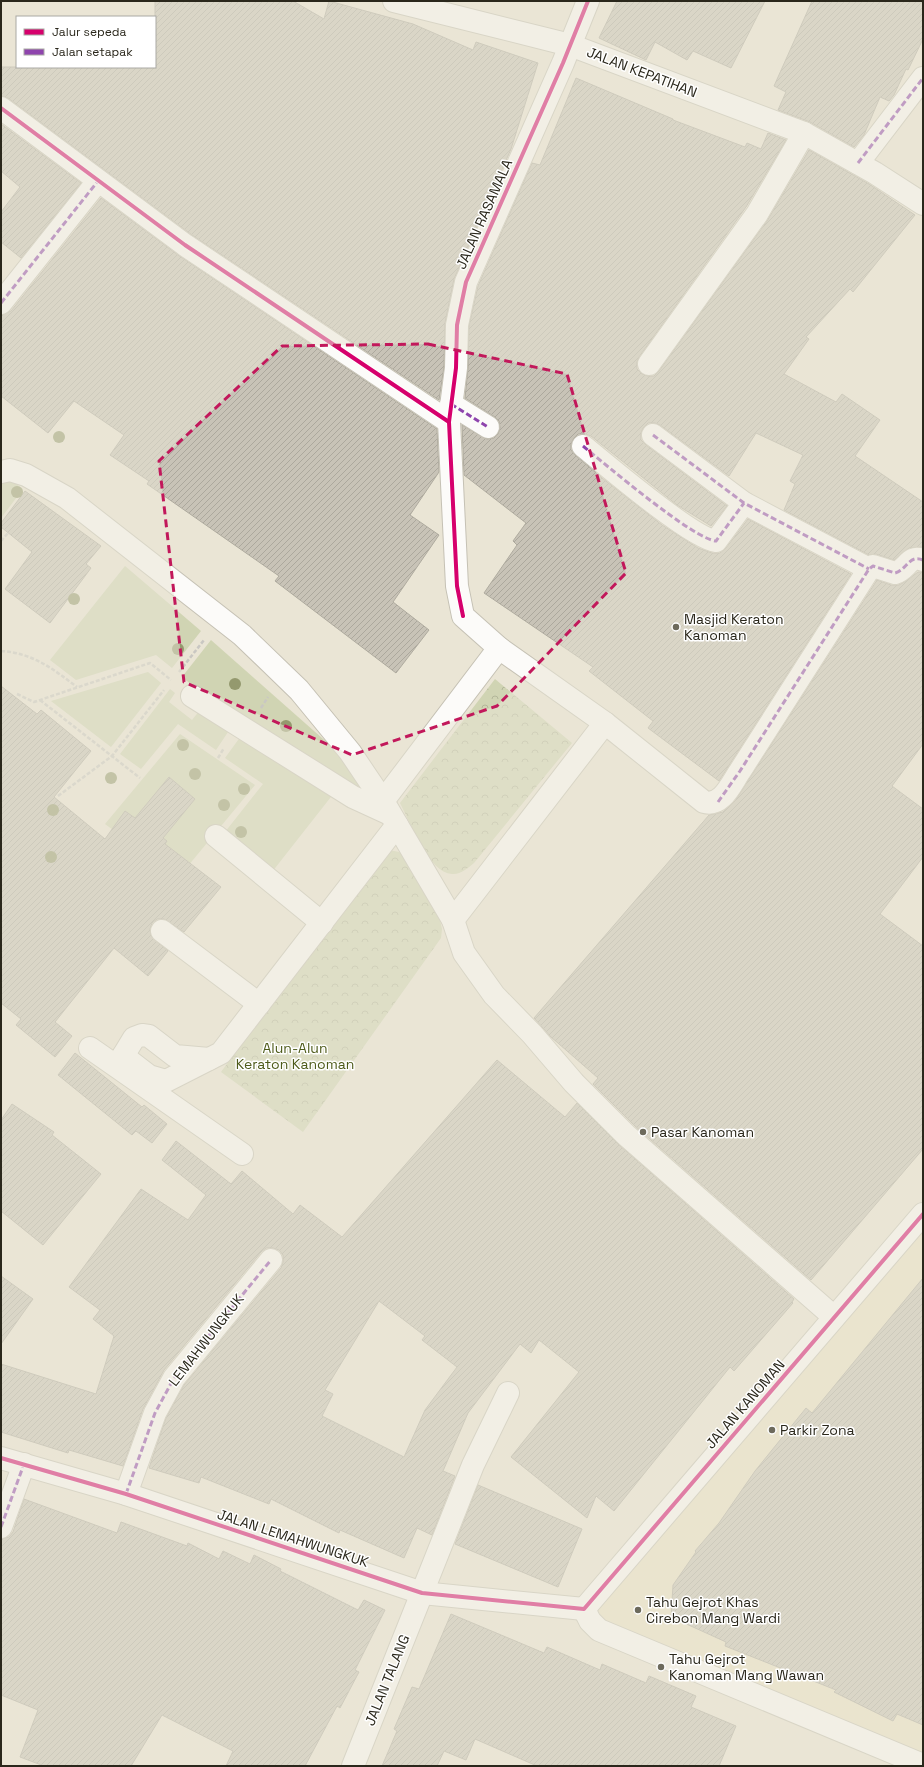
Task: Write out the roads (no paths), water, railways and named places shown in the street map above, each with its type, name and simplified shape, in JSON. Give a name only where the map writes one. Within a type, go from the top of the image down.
[{"type":"street","name":"JALAN KEPATIHAN","points":[[394,1],[570,45],[804,133],[858,163],[923,204]]},
{"type":"street","name":"JALAN RASAMALA","points":[[499,648],[463,616],[457,586],[450,413],[456,368],[457,325],[466,282],[588,1]]},
{"type":"street","points":[[858,163],[923,78]]},
{"type":"street","points":[[1,108],[185,245],[450,413],[488,427]]},
{"type":"street","points":[[649,364],[757,214],[804,133]]},
{"type":"street","points":[[1,303],[98,181]]},
{"type":"street","points":[[653,435],[744,503],[869,569]]},
{"type":"street","points":[[583,446],[683,524],[708,539],[716,541],[744,503]]},
{"type":"street","points":[[1,472],[10,470],[26,475],[66,498],[242,635],[300,690],[350,752],[390,813],[453,920],[464,953],[494,995],[532,1034],[574,1083],[626,1135],[834,1317]]},
{"type":"street","points":[[90,1048],[149,1076],[166,1081],[222,1053],[322,923],[390,813],[499,648],[605,723],[704,802],[711,804],[718,802],[745,765],[869,569],[873,566],[878,566],[894,572],[904,568],[910,560],[918,558],[923,560]]},
{"type":"street","points":[[192,696],[353,797],[390,813]]},
{"type":"street","points":[[453,920],[605,723]]},
{"type":"street","points":[[216,836],[322,923]]},
{"type":"street","points":[[162,931],[259,1004]]},
{"type":"street","points":[[120,1061],[134,1038],[142,1035],[149,1036],[175,1056],[209,1059]]},
{"type":"street","points":[[120,1061],[242,1154]]},
{"type":"street","name":"JALAN KANOMAN","points":[[584,1609],[923,1214]]},
{"type":"street","name":"LEMAHWUNGKUK","points":[[126,1494],[155,1412],[174,1378],[271,1260]]},
{"type":"street","name":"JALAN TALANG","points":[[353,1766],[473,1464],[508,1393]]},
{"type":"street","name":"JALAN LEMAHWUNGKUK","points":[[1,1458],[126,1494],[422,1593],[584,1609]]},
{"type":"street","points":[[1,1527],[24,1464]]},
{"type":"street","points":[[584,1609],[590,1621],[599,1630],[923,1765]]},
{"type":"place","name":"Masjid Keraton Kanoman","points":[[676,627]]},
{"type":"place","name":"Pasar Kanoman","points":[[643,1132]]},
{"type":"place","name":"Parkir Zona","points":[[772,1430]]},
{"type":"place","name":"Tahu Gejrot Khas Cirebon Mang Wardi","points":[[638,1610]]},
{"type":"place","name":"Tahu Gejrot Kanoman Mang Wawan","points":[[661,1667]]},
{"type":"park label","name":"Alun-Alun Keraton Kanoman","points":[[295,1056]]}]
